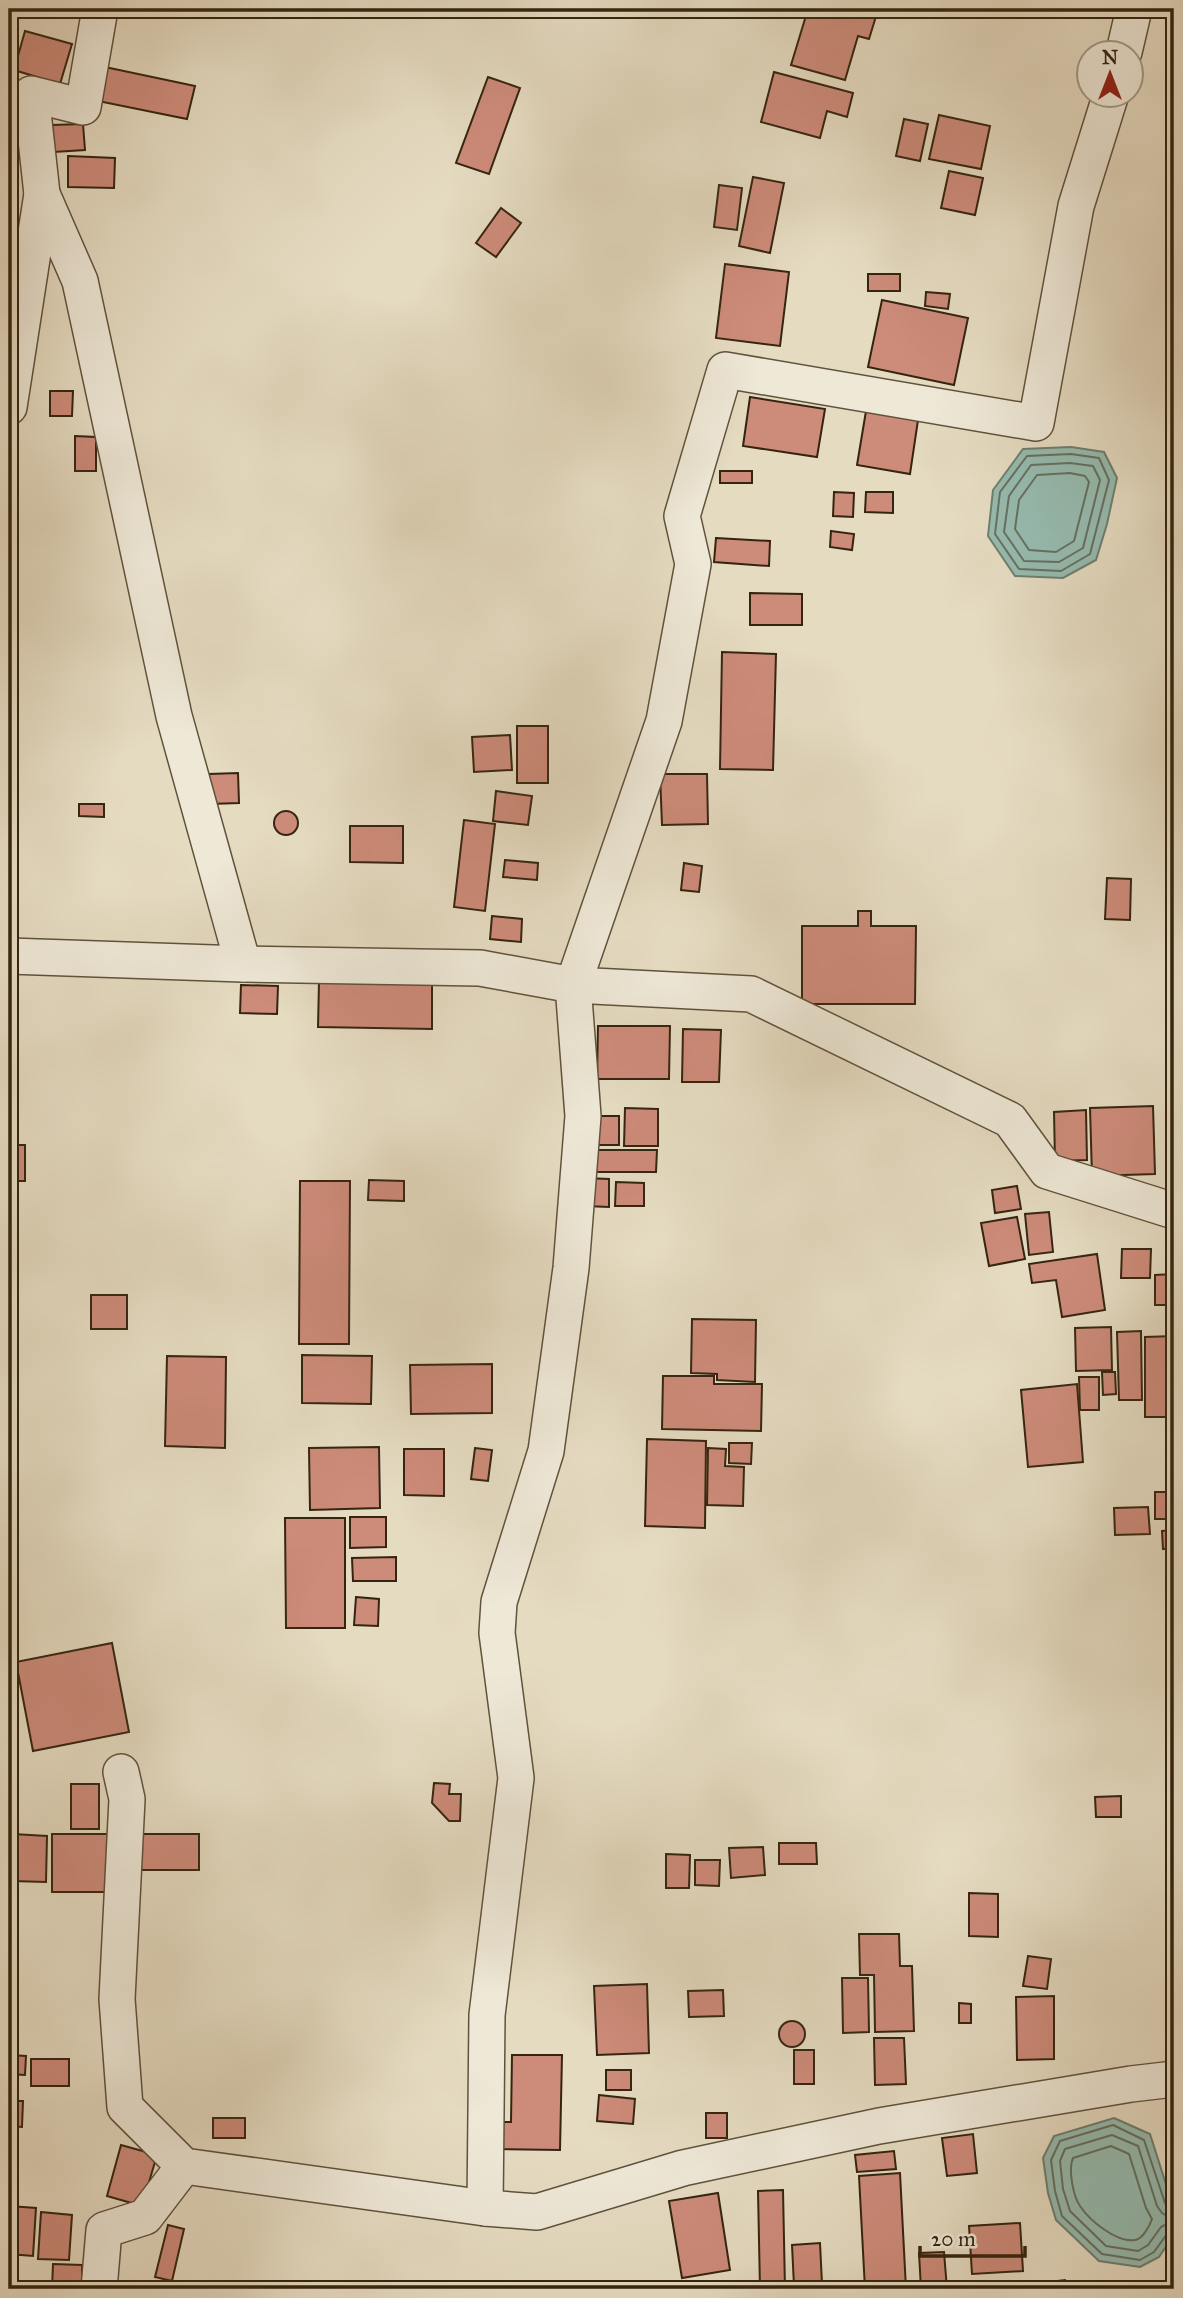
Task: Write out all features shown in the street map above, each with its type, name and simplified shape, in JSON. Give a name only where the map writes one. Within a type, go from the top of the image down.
[{"type":"street","points":[[9,407],[43,194],[31,94],[83,107],[100,9]]},
{"type":"street","points":[[1127,38],[1134,9]]},
{"type":"street","points":[[485,2208],[487,2015],[516,1778],[497,1633],[499,1602],[547,1451],[571,1268],[583,1116],[573,985],[664,721],[694,564],[682,516],[725,370],[1036,423],[1076,206],[1107,108]]},
{"type":"street","points":[[43,194],[80,281],[174,716],[243,964]]},
{"type":"street","points":[[9,956],[480,968],[573,985],[751,994],[1010,1120],[1047,1171],[1174,1211]]},
{"type":"street","points":[[121,1772],[127,1799],[117,1999],[124,2107],[184,2166],[485,2208],[537,2212],[683,2168],[879,2126],[1174,2079]]},
{"type":"street","points":[[99,2289],[104,2230],[145,2217],[184,2166]]},
{"type":"water","points":[[1071,447],[1104,452],[1117,478],[1096,560],[1063,578],[1015,576],[988,536],[993,490],[1023,449]]},
{"type":"water","points":[[1114,2118],[1150,2134],[1171,2200],[1173,2236],[1159,2257],[1140,2267],[1099,2261],[1056,2220],[1048,2193],[1043,2158],[1054,2136]]},
{"type":"building","points":[[808,9],[864,9],[877,13],[869,39],[858,36],[845,80],[791,65]]},
{"type":"building","points":[[25,31],[72,44],[60,84],[14,70]]},
{"type":"building","points":[[105,67],[195,86],[187,119],[98,101]]},
{"type":"building","points":[[774,72],[853,93],[847,117],[827,111],[820,138],[761,122]]},
{"type":"building","points":[[488,77],[520,88],[489,174],[456,163]]},
{"type":"building","points":[[939,115],[990,126],[981,169],[929,159]]},
{"type":"building","points":[[904,119],[928,124],[920,161],[896,156]]},
{"type":"building","points":[[83,124],[85,150],[54,152],[52,125]]},
{"type":"building","points":[[68,156],[115,158],[114,188],[68,187]]},
{"type":"building","points":[[949,171],[983,178],[975,215],[941,208]]},
{"type":"building","points":[[753,177],[784,183],[770,253],[739,246]]},
{"type":"building","points":[[719,185],[742,188],[737,230],[714,227]]},
{"type":"building","points":[[501,208],[521,223],[496,257],[476,243]]},
{"type":"building","points":[[725,264],[789,272],[780,346],[716,338]]},
{"type":"building","points":[[868,274],[900,274],[900,291],[868,291]]},
{"type":"building","points":[[926,292],[950,294],[948,309],[925,306]]},
{"type":"building","points":[[882,300],[968,318],[954,385],[868,367]]},
{"type":"building","points":[[50,391],[73,391],[72,416],[50,416]]},
{"type":"building","points":[[750,397],[825,409],[817,457],[743,446]]},
{"type":"building","points":[[866,411],[918,420],[910,474],[857,465]]},
{"type":"building","points":[[75,436],[96,437],[96,471],[75,471]]},
{"type":"building","points":[[720,471],[752,471],[752,483],[720,483]]},
{"type":"building","points":[[834,492],[854,493],[853,517],[833,516]]},
{"type":"building","points":[[866,492],[893,492],[893,513],[865,512]]},
{"type":"building","points":[[831,531],[854,534],[852,550],[830,547]]},
{"type":"building","points":[[716,538],[770,541],[769,566],[714,562]]},
{"type":"building","points":[[750,593],[802,594],[802,625],[750,625]]},
{"type":"building","points":[[9,641],[15,642],[14,656],[9,656]]},
{"type":"building","points":[[722,652],[776,654],[773,770],[720,769]]},
{"type":"building","points":[[517,726],[548,726],[548,783],[517,783]]},
{"type":"building","points":[[510,735],[512,770],[474,772],[472,737]]},
{"type":"building","points":[[238,773],[239,803],[210,804],[209,774]]},
{"type":"building","points":[[660,774],[707,774],[708,824],[662,825]]},
{"type":"building","points":[[496,791],[532,796],[528,825],[493,821]]},
{"type":"building","points":[[79,804],[104,804],[104,817],[79,816]]},
{"type":"building","points":[[286,811],[294,815],[298,823],[294,831],[286,835],[278,831],[274,823],[278,815]]},
{"type":"building","points":[[464,820],[495,824],[485,911],[454,907]]},
{"type":"building","points":[[350,826],[403,826],[403,863],[350,862]]},
{"type":"building","points":[[505,860],[538,863],[537,880],[503,877]]},
{"type":"building","points":[[684,863],[702,866],[699,892],[681,890]]},
{"type":"building","points":[[1107,878],[1131,879],[1130,920],[1105,919]]},
{"type":"building","points":[[858,911],[871,911],[871,926],[916,926],[915,1004],[802,1004],[802,926],[858,926]]},
{"type":"building","points":[[492,916],[522,919],[521,942],[490,939]]},
{"type":"building","points":[[319,982],[432,984],[432,1029],[318,1027]]},
{"type":"building","points":[[241,985],[278,986],[277,1014],[240,1013]]},
{"type":"building","points":[[598,1026],[670,1026],[669,1079],[597,1079]]},
{"type":"building","points":[[683,1029],[721,1030],[719,1082],[682,1082]]},
{"type":"building","points":[[1153,1106],[1155,1174],[1092,1176],[1090,1108]]},
{"type":"building","points":[[625,1108],[658,1109],[658,1146],[624,1146]]},
{"type":"building","points":[[1086,1110],[1087,1160],[1055,1161],[1054,1112]]},
{"type":"building","points":[[591,1116],[619,1116],[619,1145],[590,1145]]},
{"type":"building","points":[[9,1145],[25,1145],[25,1181],[9,1181]]},
{"type":"building","points":[[589,1150],[657,1150],[656,1172],[589,1172]]},
{"type":"building","points":[[585,1178],[609,1179],[609,1207],[585,1206]]},
{"type":"building","points":[[369,1180],[404,1181],[404,1201],[368,1200]]},
{"type":"building","points":[[300,1181],[350,1181],[349,1344],[299,1344]]},
{"type":"building","points":[[616,1182],[644,1183],[644,1206],[615,1206]]},
{"type":"building","points":[[1017,1186],[1021,1209],[995,1213],[992,1190]]},
{"type":"building","points":[[1049,1212],[1053,1252],[1029,1255],[1025,1214]]},
{"type":"building","points":[[1017,1217],[1025,1259],[989,1266],[981,1223]]},
{"type":"building","points":[[1122,1249],[1151,1249],[1150,1278],[1121,1278]]},
{"type":"building","points":[[1097,1254],[1105,1310],[1062,1317],[1056,1280],[1032,1283],[1029,1264]]},
{"type":"building","points":[[1174,1274],[1174,1305],[1155,1305],[1155,1275]]},
{"type":"building","points":[[91,1295],[127,1295],[127,1329],[91,1329]]},
{"type":"building","points":[[692,1319],[756,1320],[755,1382],[717,1380],[717,1374],[691,1373]]},
{"type":"building","points":[[1111,1327],[1112,1370],[1076,1371],[1075,1328]]},
{"type":"building","points":[[1141,1331],[1142,1400],[1119,1400],[1117,1332]]},
{"type":"building","points":[[1174,1336],[1174,1388],[1170,1389],[1170,1417],[1145,1417],[1145,1337]]},
{"type":"building","points":[[302,1355],[372,1356],[371,1404],[302,1403]]},
{"type":"building","points":[[167,1356],[226,1357],[225,1448],[165,1446]]},
{"type":"building","points":[[492,1364],[492,1413],[411,1414],[410,1365]]},
{"type":"building","points":[[1102,1372],[1115,1372],[1116,1394],[1103,1395]]},
{"type":"building","points":[[663,1376],[714,1376],[714,1384],[762,1384],[761,1431],[662,1429]]},
{"type":"building","points":[[1079,1377],[1099,1377],[1099,1410],[1080,1410]]},
{"type":"building","points":[[1077,1384],[1083,1462],[1028,1467],[1021,1390]]},
{"type":"building","points":[[647,1439],[706,1441],[705,1528],[645,1526]]},
{"type":"building","points":[[729,1443],[752,1443],[751,1464],[729,1463]]},
{"type":"building","points":[[379,1447],[380,1508],[310,1510],[309,1448]]},
{"type":"building","points":[[475,1448],[492,1450],[488,1481],[471,1479]]},
{"type":"building","points":[[708,1448],[726,1449],[725,1466],[744,1467],[743,1506],[707,1505]]},
{"type":"building","points":[[404,1449],[444,1449],[444,1496],[404,1495]]},
{"type":"building","points":[[1155,1492],[1174,1492],[1174,1519],[1155,1519]]},
{"type":"building","points":[[1148,1507],[1150,1534],[1115,1535],[1114,1508]]},
{"type":"building","points":[[350,1517],[386,1517],[386,1547],[350,1548]]},
{"type":"building","points":[[285,1518],[345,1518],[345,1628],[286,1628]]},
{"type":"building","points":[[1174,1530],[1174,1549],[1163,1549],[1162,1531]]},
{"type":"building","points":[[396,1557],[396,1581],[353,1581],[352,1558]]},
{"type":"building","points":[[356,1597],[379,1599],[378,1626],[354,1625]]},
{"type":"building","points":[[112,1643],[129,1732],[33,1751],[16,1662]]},
{"type":"building","points":[[434,1783],[450,1784],[449,1794],[461,1794],[460,1821],[449,1821],[432,1803]]},
{"type":"building","points":[[71,1784],[99,1784],[99,1829],[71,1829]]},
{"type":"building","points":[[1121,1796],[1121,1817],[1096,1817],[1095,1797]]},
{"type":"building","points":[[13,1834],[47,1836],[46,1882],[12,1881]]},
{"type":"building","points":[[52,1834],[112,1834],[112,1892],[52,1892]]},
{"type":"building","points":[[134,1834],[199,1834],[199,1870],[134,1870]]},
{"type":"building","points":[[779,1843],[816,1843],[817,1864],[779,1864]]},
{"type":"building","points":[[763,1847],[765,1875],[731,1878],[729,1848]]},
{"type":"building","points":[[666,1854],[690,1855],[689,1888],[666,1888]]},
{"type":"building","points":[[695,1860],[720,1860],[719,1886],[695,1885]]},
{"type":"building","points":[[969,1893],[998,1894],[998,1937],[969,1936]]},
{"type":"building","points":[[859,1934],[899,1934],[900,1966],[912,1966],[914,2031],[875,2032],[874,1975],[860,1975]]},
{"type":"building","points":[[1028,1956],[1051,1959],[1047,1989],[1023,1986]]},
{"type":"building","points":[[842,1978],[868,1978],[869,2032],[843,2033]]},
{"type":"building","points":[[647,1984],[649,2053],[597,2055],[594,1986]]},
{"type":"building","points":[[723,1990],[724,2016],[689,2017],[688,1991]]},
{"type":"building","points":[[1054,1996],[1054,2059],[1017,2060],[1016,1997]]},
{"type":"building","points":[[959,2003],[971,2004],[971,2023],[959,2023]]},
{"type":"building","points":[[9,2014],[18,2014],[18,2046],[9,2046]]},
{"type":"building","points":[[792,2021],[801,2025],[805,2034],[801,2043],[792,2047],[783,2043],[779,2034],[783,2025]]},
{"type":"building","points":[[874,2038],[904,2038],[906,2084],[875,2085]]},
{"type":"building","points":[[794,2050],[814,2050],[814,2084],[794,2084]]},
{"type":"building","points":[[9,2055],[26,2056],[25,2075],[9,2074]]},
{"type":"building","points":[[512,2055],[562,2055],[560,2150],[498,2149],[498,2122],[511,2122]]},
{"type":"building","points":[[31,2059],[69,2059],[69,2086],[31,2086]]},
{"type":"building","points":[[606,2070],[631,2070],[631,2090],[606,2090]]},
{"type":"building","points":[[599,2095],[635,2099],[633,2124],[597,2121]]},
{"type":"building","points":[[9,2101],[23,2101],[22,2127],[9,2126]]},
{"type":"building","points":[[706,2113],[727,2113],[727,2138],[706,2138]]},
{"type":"building","points":[[213,2118],[245,2118],[245,2138],[213,2138]]},
{"type":"building","points":[[973,2134],[977,2173],[947,2176],[942,2138]]},
{"type":"building","points":[[121,2145],[157,2155],[142,2206],[107,2196]]},
{"type":"building","points":[[894,2151],[896,2169],[857,2172],[855,2155]]},
{"type":"building","points":[[900,2173],[906,2289],[865,2289],[859,2176]]},
{"type":"building","points":[[783,2190],[785,2289],[760,2289],[758,2191]]},
{"type":"building","points":[[718,2193],[730,2270],[682,2278],[669,2201]]},
{"type":"building","points":[[9,2206],[36,2208],[33,2256],[9,2254]]},
{"type":"building","points":[[41,2212],[72,2215],[69,2260],[38,2259]]},
{"type":"building","points":[[1020,2223],[1023,2271],[972,2274],[969,2226]]},
{"type":"building","points":[[168,2225],[184,2229],[172,2281],[155,2277]]},
{"type":"building","points":[[820,2243],[822,2284],[794,2286],[792,2245]]},
{"type":"building","points":[[944,2252],[947,2289],[921,2289],[919,2253]]},
{"type":"building","points":[[53,2264],[82,2265],[82,2289],[52,2289]]},
{"type":"building","points":[[1065,2280],[1066,2289],[989,2289]]}]
